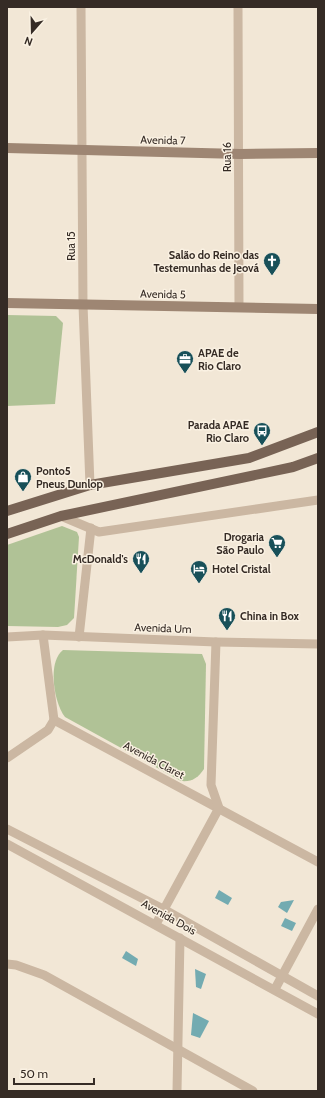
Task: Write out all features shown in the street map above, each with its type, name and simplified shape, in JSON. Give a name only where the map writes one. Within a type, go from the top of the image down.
[{"type":"main road","name":"Avenida 7","points":[[7,148],[240,154],[318,153]]},
{"type":"main road","name":"Avenida 5","points":[[7,303],[318,309]]},
{"type":"main road","points":[[7,511],[90,485],[249,458],[318,432]]},
{"type":"main road","points":[[7,534],[61,516],[293,467],[318,458]]},
{"type":"street","name":"Rua 15","points":[[81,7],[83,305],[90,485]]},
{"type":"street","name":"Rua 16","points":[[238,7],[240,154],[239,308]]},
{"type":"street","points":[[61,516],[99,532],[318,500]]},
{"type":"street","points":[[79,637],[91,528]]},
{"type":"street","points":[[7,758],[48,730],[54,720],[43,634]]},
{"type":"street","name":"Avenida Um","points":[[7,637],[43,634],[79,637],[216,642],[318,644]]},
{"type":"street","points":[[156,924],[165,910],[219,808],[211,785],[216,642]]},
{"type":"street","name":"Avenida Claret","points":[[54,720],[318,862]]},
{"type":"street","name":"Avenida Dois","points":[[7,828],[165,910],[318,996]]},
{"type":"street","name":"Avenida Dois","points":[[7,844],[156,924],[318,1014]]},
{"type":"street","points":[[275,990],[318,909]]},
{"type":"street","points":[[177,1091],[180,938]]},
{"type":"street","points":[[7,964],[16,965],[44,975],[253,1091]]},
{"type":"green space","points":[[7,315],[56,316],[63,323],[55,404],[7,406]]},
{"type":"green space","points":[[62,526],[77,532],[79,537],[74,618],[67,625],[58,627],[7,626],[7,545]]},
{"type":"green space","points":[[63,650],[202,654],[206,664],[204,769],[199,775],[192,780],[181,781],[65,717],[61,711],[55,693],[54,683],[55,664],[58,656]]},
{"type":"water","points":[[219,890],[232,898],[228,905],[215,898]]},
{"type":"water","points":[[294,900],[287,913],[278,907],[281,902]]},
{"type":"water","points":[[285,918],[296,923],[292,931],[281,926]]},
{"type":"water","points":[[126,951],[138,959],[136,966],[122,958]]},
{"type":"water","points":[[195,969],[206,974],[201,989],[196,987]]},
{"type":"water","points":[[193,1013],[209,1021],[200,1038],[191,1035]]},
{"type":"place","name":"Salão do Reino das Testemunhas de Jeová","points":[[272,276]]},
{"type":"place","name":"APAE de Rio Claro","points":[[185,374]]},
{"type":"place","name":"Parada APAE Rio Claro","points":[[262,446]]},
{"type":"place","name":"Ponto5 Pneus Dunlop","points":[[23,492]]},
{"type":"place","name":"Drogaria São Paulo","points":[[277,558]]},
{"type":"place","name":"McDonald's","points":[[141,574]]},
{"type":"place","name":"Hotel Cristal","points":[[199,584]]},
{"type":"place","name":"China in Box","points":[[227,631]]}]
